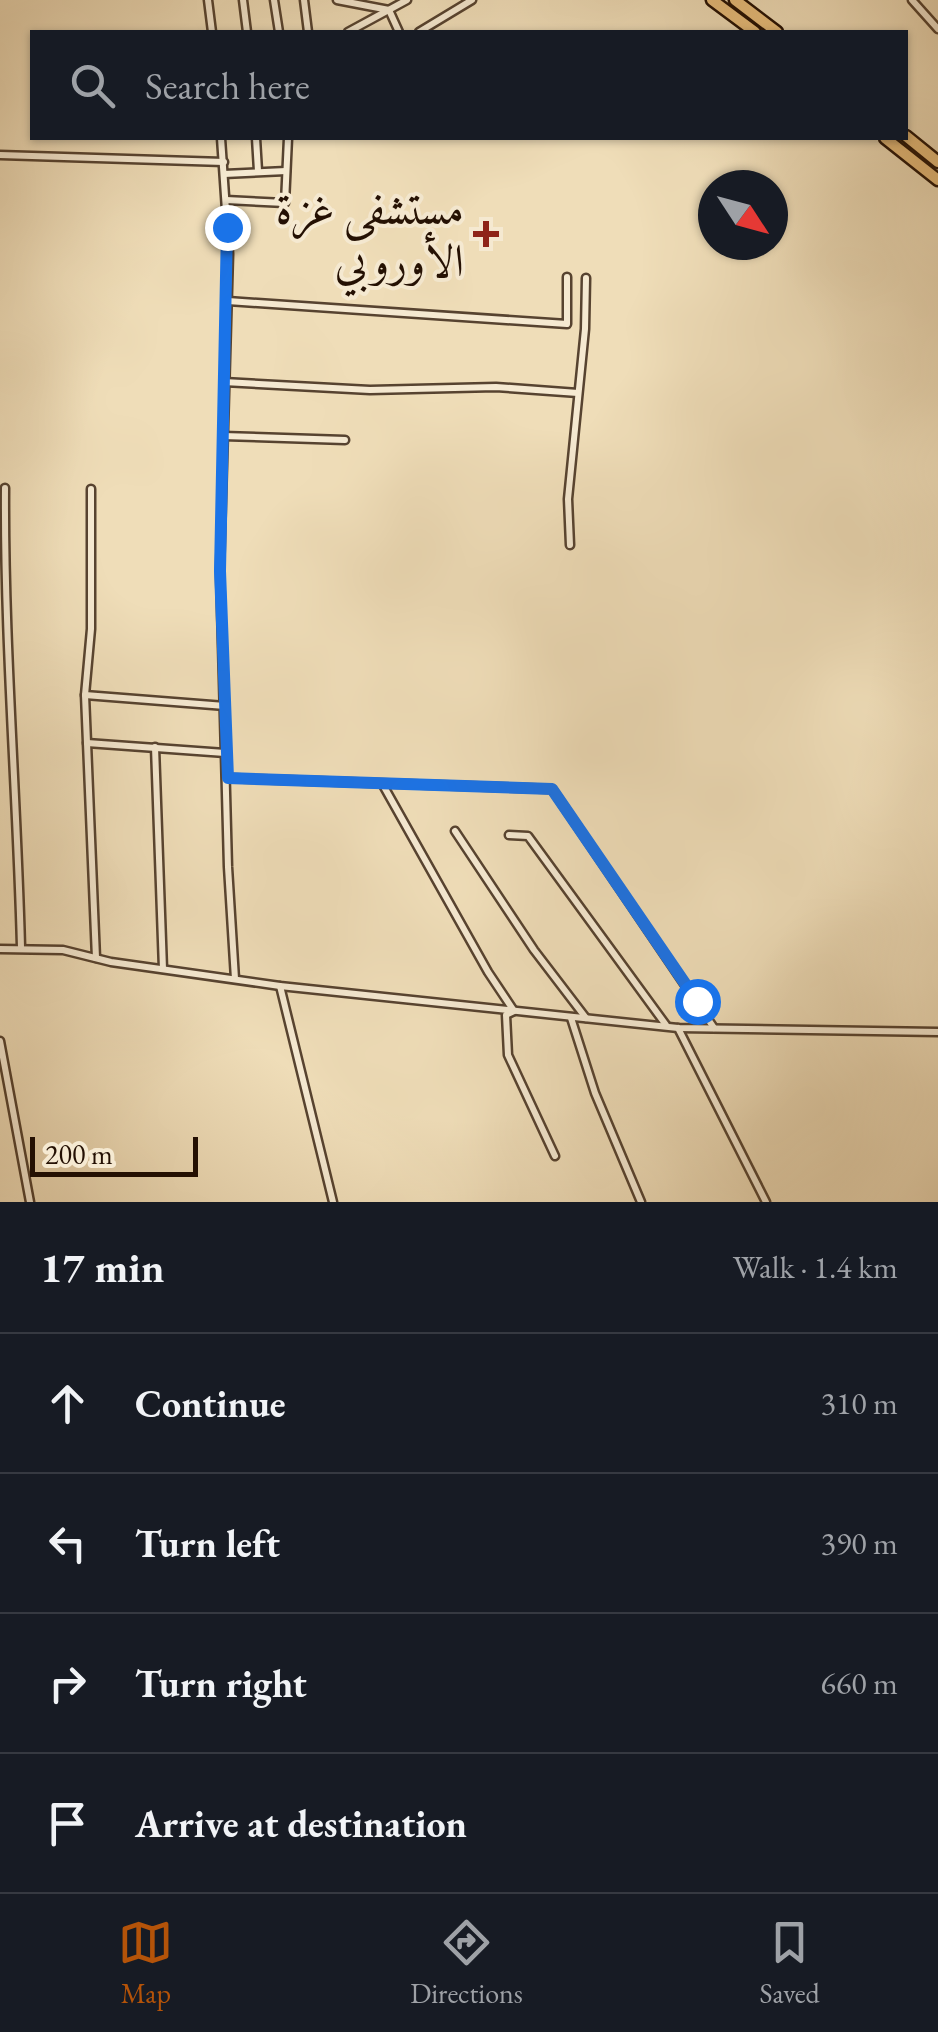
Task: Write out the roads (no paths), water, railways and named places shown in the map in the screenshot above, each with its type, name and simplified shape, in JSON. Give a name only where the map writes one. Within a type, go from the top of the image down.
[{"type":"highway","points":[[712,0],[752,30]]},
{"type":"highway","points":[[735,0],[773,30]]},
{"type":"highway","points":[[908,138],[938,162]]},
{"type":"highway","points":[[887,140],[938,180]]},
{"type":"street","points":[[208,0],[212,30]]},
{"type":"street","points":[[243,0],[247,30]]},
{"type":"street","points":[[274,0],[278,30]]},
{"type":"street","points":[[304,0],[308,30]]},
{"type":"street","points":[[337,0],[390,10]]},
{"type":"street","points":[[388,0],[398,30]]},
{"type":"street","points":[[352,30],[406,0]]},
{"type":"street","points":[[422,30],[472,0]]},
{"type":"street","points":[[912,0],[938,29]]},
{"type":"street","points":[[221,140],[228,301],[220,571],[235,979]]},
{"type":"street","points":[[256,140],[258,171]]},
{"type":"street","points":[[226,200],[285,203],[288,140]]},
{"type":"street","points":[[0,155],[224,162]]},
{"type":"street","points":[[224,174],[286,171]]},
{"type":"street","points":[[228,301],[567,324],[567,277]]},
{"type":"street","points":[[570,545],[568,499],[586,278]]},
{"type":"street","points":[[224,382],[370,390],[496,387],[578,393]]},
{"type":"street","points":[[223,436],[345,440]]},
{"type":"street","points":[[5,488],[9,718],[18,804],[21,947]]},
{"type":"street","points":[[90,488],[91,629],[85,695],[96,958]]},
{"type":"street","points":[[85,695],[225,706]]},
{"type":"street","points":[[87,743],[225,753]]},
{"type":"street","points":[[155,747],[164,969]]},
{"type":"street","points":[[228,778],[552,789],[714,1029]]},
{"type":"street","points":[[384,785],[488,972],[514,1011]]},
{"type":"street","points":[[455,831],[534,950],[586,1019]]},
{"type":"street","points":[[508,836],[528,836],[666,1026]]},
{"type":"street","points":[[0,949],[63,950],[280,986],[678,1028],[938,1032]]},
{"type":"street","points":[[280,986],[332,1202]]},
{"type":"street","points":[[514,1011],[506,1015],[508,1055],[554,1156]]},
{"type":"street","points":[[571,1018],[595,1093],[641,1202]]},
{"type":"street","points":[[678,1028],[766,1202]]},
{"type":"street","points":[[0,1040],[30,1202]]},
{"type":"place","name":"مستشفى غزة الأوروبي","points":[[486,234]]}]
